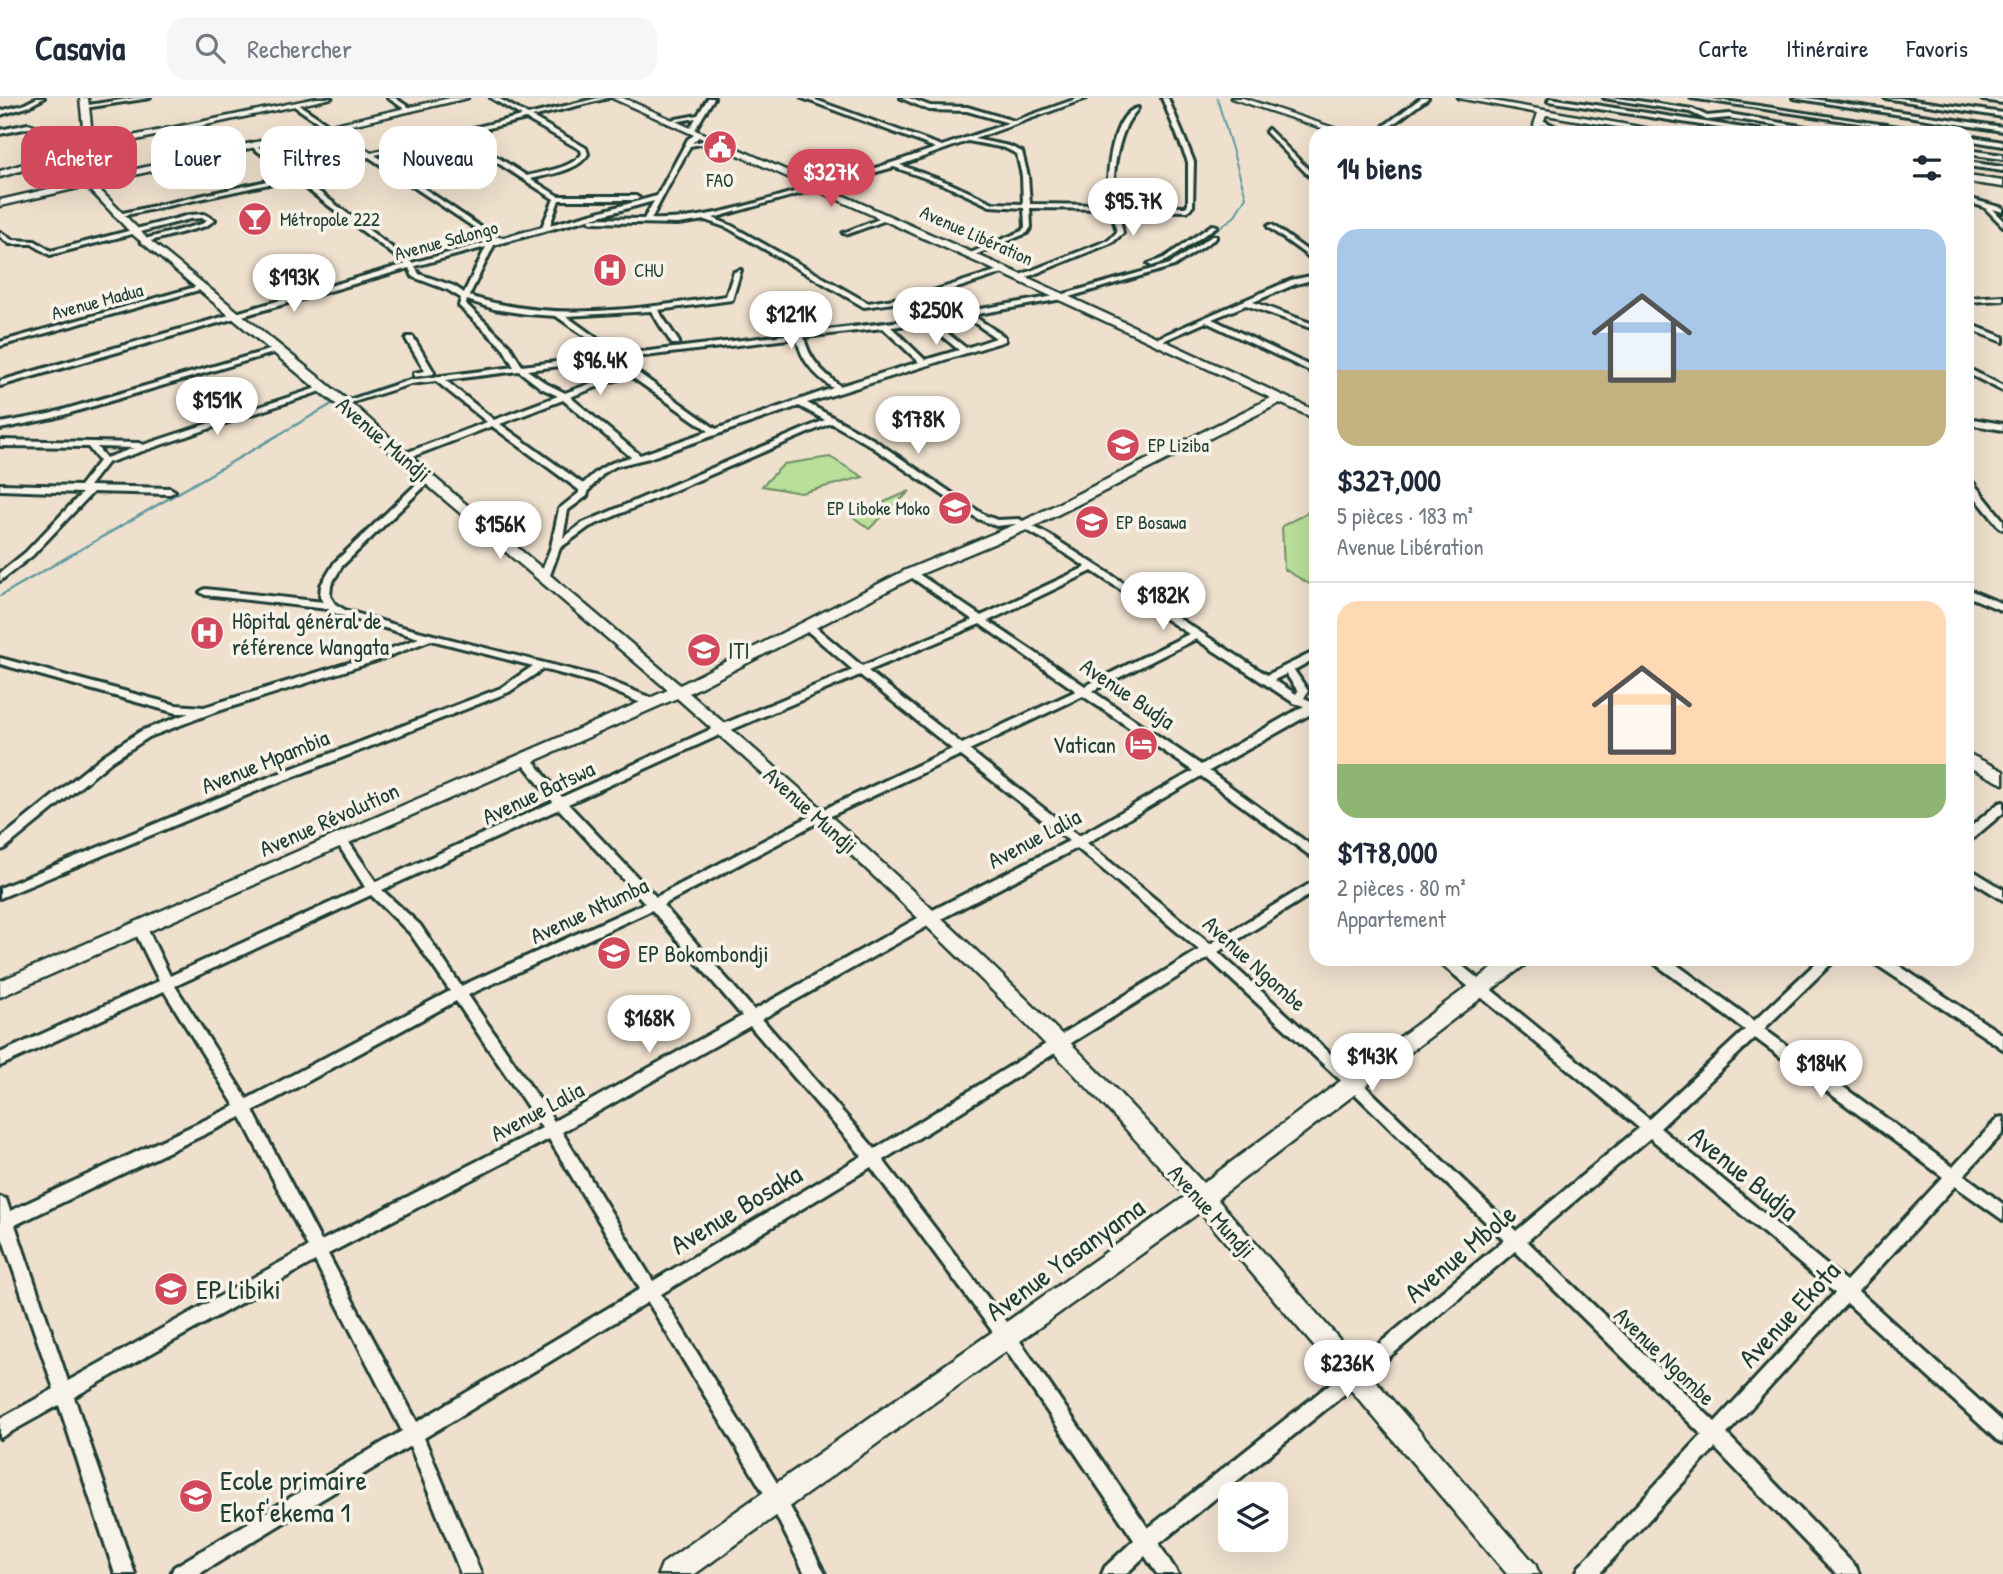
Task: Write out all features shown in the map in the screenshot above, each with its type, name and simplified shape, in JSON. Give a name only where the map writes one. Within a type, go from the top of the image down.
[{"type":"main road","points":[[340,126],[463,98]]},
{"type":"main road","points":[[137,172],[260,143]]},
{"type":"main road","points":[[0,202],[60,189]]},
{"type":"street","points":[[0,113],[41,98]]},
{"type":"street","points":[[87,126],[85,102],[147,98]]},
{"type":"street","points":[[137,138],[328,98]]},
{"type":"street","points":[[391,98],[410,110]]},
{"type":"street","points":[[494,98],[584,149],[582,159],[568,167],[528,178]]},
{"type":"street","points":[[494,126],[606,98]]},
{"type":"street","name":"Avenue Libération","points":[[616,98],[1059,295],[1309,412]]},
{"type":"street","points":[[646,222],[654,198],[688,145],[711,98]]},
{"type":"street","points":[[805,98],[941,148]]},
{"type":"street","points":[[904,98],[929,108],[967,109],[1013,122]]},
{"type":"street","points":[[581,220],[646,222],[708,219],[977,138],[1013,122],[1084,98]]},
{"type":"street","points":[[894,164],[947,184],[988,204],[1187,209],[1191,205],[1191,162],[1165,98]]},
{"type":"street","points":[[1235,98],[1329,126]]},
{"type":"street","points":[[1253,98],[1332,126]]},
{"type":"street","points":[[1387,126],[1425,98]]},
{"type":"street","points":[[1462,98],[1539,116],[1615,126]]},
{"type":"street","points":[[1607,98],[1688,110],[1700,116],[1719,119],[1729,116],[1794,126]]},
{"type":"street","points":[[1694,98],[1873,126]]},
{"type":"street","points":[[1796,98],[2003,129]]},
{"type":"street","points":[[1888,98],[1925,101],[2003,115]]},
{"type":"street","points":[[1983,98],[2003,101]]},
{"type":"street","points":[[1540,126],[1539,116],[1551,99],[1719,126]]},
{"type":"street","points":[[1908,126],[1925,101]]},
{"type":"street","points":[[296,105],[328,126]]},
{"type":"street","points":[[1019,277],[1118,236],[1121,229],[1113,207],[1111,184],[1116,144],[1129,114],[1136,109]]},
{"type":"street","points":[[668,121],[701,116]]},
{"type":"street","points":[[1539,116],[1554,126]]},
{"type":"street","points":[[1713,125],[1719,119]]},
{"type":"street","points":[[0,132],[21,128]]},
{"type":"street","points":[[1268,131],[1309,173]]},
{"type":"street","points":[[970,255],[1025,232],[1028,227],[1025,176],[1020,153],[977,138]]},
{"type":"street","points":[[1974,139],[2003,144]]},
{"type":"street","points":[[688,145],[714,141]]},
{"type":"street","points":[[253,145],[260,150]]},
{"type":"street","points":[[365,156],[379,152]]},
{"type":"street","points":[[365,153],[492,240],[462,304],[506,347],[518,366],[544,386],[562,395],[637,457]]},
{"type":"street","points":[[1974,153],[2003,157]]},
{"type":"street","points":[[497,158],[528,178],[556,201],[575,198],[654,198]]},
{"type":"street","points":[[1974,165],[2003,169]]},
{"type":"street","points":[[0,174],[21,167]]},
{"type":"street","points":[[1974,179],[2003,184]]},
{"type":"street","points":[[117,215],[260,183]]},
{"type":"street","name":"Avenue Mundji","points":[[93,189],[143,241],[238,316],[323,389],[340,400],[403,457],[545,575],[820,816],[930,918],[1058,1043],[1202,1197],[1525,1574]]},
{"type":"street","points":[[310,189],[411,265],[416,275],[452,288],[464,296],[505,308],[602,313],[654,309],[729,298],[738,272]]},
{"type":"street","name":"Avenue Salongo","points":[[0,384],[492,240],[505,240],[654,198]]},
{"type":"street","points":[[545,229],[556,201]]},
{"type":"street","points":[[1974,201],[2003,203]]},
{"type":"street","points":[[1981,202],[2003,210]]},
{"type":"street","points":[[1981,202],[2001,221]]},
{"type":"street","points":[[0,234],[10,242],[33,242],[50,253],[190,217],[204,216],[212,220],[204,225],[143,241]]},
{"type":"street","points":[[846,233],[887,218]]},
{"type":"street","points":[[708,219],[730,227],[840,288],[862,304],[903,301],[1005,271]]},
{"type":"street","points":[[903,301],[925,314],[1059,295],[1157,263],[1213,226]]},
{"type":"street","points":[[1270,226],[1309,255]]},
{"type":"street","points":[[340,400],[398,385],[608,353],[800,335],[966,314],[1059,295],[1172,265],[1214,237]]},
{"type":"street","points":[[0,249],[24,242]]},
{"type":"street","points":[[1156,341],[1294,282],[1309,279]]},
{"type":"street","name":"Avenue Madua","points":[[0,344],[202,288]]},
{"type":"street","points":[[1974,300],[2003,298]]},
{"type":"street","points":[[1248,303],[1309,325]]},
{"type":"street","points":[[654,309],[675,342]]},
{"type":"street","points":[[556,312],[629,372],[714,431]]},
{"type":"street","points":[[545,575],[556,547],[564,509],[584,494],[584,489],[606,467],[839,389],[1002,339],[966,314]]},
{"type":"street","points":[[927,320],[965,351]]},
{"type":"street","points":[[1205,320],[1309,369]]},
{"type":"street","points":[[884,324],[923,362]]},
{"type":"street","points":[[1974,328],[2003,340]]},
{"type":"street","points":[[800,335],[802,351],[811,367],[839,389]]},
{"type":"street","points":[[340,400],[395,379],[430,372],[410,339]]},
{"type":"street","points":[[0,426],[50,416],[279,350]]},
{"type":"street","points":[[403,457],[629,372]]},
{"type":"street","points":[[1974,374],[2003,389]]},
{"type":"street","points":[[438,379],[584,489]]},
{"type":"street","points":[[0,578],[29,554],[87,489],[104,461],[323,389]]},
{"type":"street","name":"Avenue Révolution","points":[[0,989],[678,692],[911,573],[1024,526],[1279,399]]},
{"type":"street","points":[[799,402],[871,442],[981,517],[996,523],[1016,522],[1094,567],[1195,635],[1298,700],[1309,704]]},
{"type":"street","points":[[556,547],[586,524],[829,421]]},
{"type":"street","points":[[1974,422],[2003,427]]},
{"type":"street","points":[[0,443],[148,446]]},
{"type":"street","points":[[90,444],[104,461]]},
{"type":"street","points":[[331,606],[325,596],[326,585],[338,564],[428,478]]},
{"type":"street","points":[[2,490],[170,491]]},
{"type":"street","points":[[1974,490],[2003,526]]},
{"type":"street","name":"Avenue Batswa","points":[[0,1059],[562,805],[720,730],[979,621],[1094,567]]},
{"type":"street","name":"Avenue Budja","points":[[911,573],[1200,770],[1309,850]]},
{"type":"street","points":[[205,592],[331,606],[341,612],[430,637],[596,679],[652,703]]},
{"type":"street","points":[[1974,595],[2003,608]]},
{"type":"street","name":"Avenue Ngombe","points":[[809,627],[1078,842],[1209,951],[1352,1082],[1714,1434],[1849,1574]]},
{"type":"street","name":"Avenue Ntumba","points":[[2,1216],[244,1108],[459,993],[654,904],[820,816],[1084,691],[1195,635]]},
{"type":"street","points":[[0,846],[108,758],[145,734],[208,710],[375,658],[430,637]]},
{"type":"street","points":[[1267,679],[1309,658]]},
{"type":"street","points":[[0,661],[176,709],[208,710]]},
{"type":"street","name":"Avenue Mpambia","points":[[0,893],[258,786],[505,690],[542,665]]},
{"type":"street","points":[[1288,669],[1303,691],[1298,700]]},
{"type":"street","name":"Avenue Lalia","points":[[0,1429],[317,1251],[552,1130],[930,918],[1078,842],[1309,709]]},
{"type":"street","points":[[525,758],[562,805],[654,904],[873,1158],[1006,1338],[1168,1574]]},
{"type":"street","points":[[1974,763],[2003,778]]},
{"type":"street","points":[[1974,831],[2003,806]]},
{"type":"street","points":[[342,841],[374,890],[415,929],[552,1130],[776,1497],[815,1574]]},
{"type":"street","points":[[1974,877],[2003,895]]},
{"type":"street","name":"Avenue Bosaka","points":[[181,1574],[873,1158],[1309,889]]},
{"type":"street","points":[[140,929],[166,982],[244,1108],[413,1433],[471,1574]]},
{"type":"street","name":"Avenue Budja","points":[[1453,966],[1846,1291],[2003,1434]]},
{"type":"street","name":"Avenue Yasanyama","points":[[672,1574],[776,1497],[1006,1338],[1202,1197],[1510,966]]},
{"type":"street","points":[[1668,966],[2003,1213]]},
{"type":"street","name":"Avenue Mbole","points":[[1112,1574],[1146,1542],[1356,1374],[1649,1129],[1821,966]]},
{"type":"street","points":[[1889,966],[2003,1043]]},
{"type":"street","name":"Avenue Ekota","points":[[1586,1574],[2003,1123]]},
{"type":"street","points":[[2,1216],[125,1574]]},
{"type":"green space","points":[[830,457],[863,477],[801,493],[762,486],[784,464]]},
{"type":"green space","points":[[910,491],[869,529],[852,516]]},
{"type":"green space","points":[[1309,512],[1309,584],[1284,569],[1282,526]]},
{"type":"waterway","points":[[1154,268],[1168,264],[1234,217],[1246,197],[1217,98]]},
{"type":"waterway","points":[[86,189],[129,230]]},
{"type":"waterway","points":[[141,232],[185,268]]},
{"type":"waterway","points":[[137,237],[152,250]]},
{"type":"waterway","points":[[183,266],[278,345]]},
{"type":"waterway","points":[[1088,287],[1160,266]]},
{"type":"waterway","points":[[171,267],[214,302]]},
{"type":"waterway","points":[[936,314],[1029,301]]},
{"type":"waterway","points":[[332,404],[403,380],[925,316]]},
{"type":"waterway","points":[[244,328],[332,404]]},
{"type":"waterway","points":[[0,596],[332,404]]},
{"type":"place","name":"FAO","points":[[720,147]]},
{"type":"place","name":"Métropole 222","points":[[255,219]]},
{"type":"place","name":"CHU","points":[[610,270]]},
{"type":"place","name":"EP Liziba","points":[[1123,445]]},
{"type":"place","name":"EP Liboke Moko","points":[[955,508]]},
{"type":"place","name":"EP Bosawa","points":[[1092,522]]},
{"type":"place","name":"Hôpital général de référence Wangata","points":[[207,633]]},
{"type":"place","name":"ITI","points":[[704,650]]},
{"type":"place","name":"Vatican","points":[[1141,744]]},
{"type":"place","name":"EP Bokombondji","points":[[614,953]]},
{"type":"place","name":"EP Libiki","points":[[171,1289]]},
{"type":"place","name":"Ecole primaire Ekof'ekema 1","points":[[196,1496]]}]
